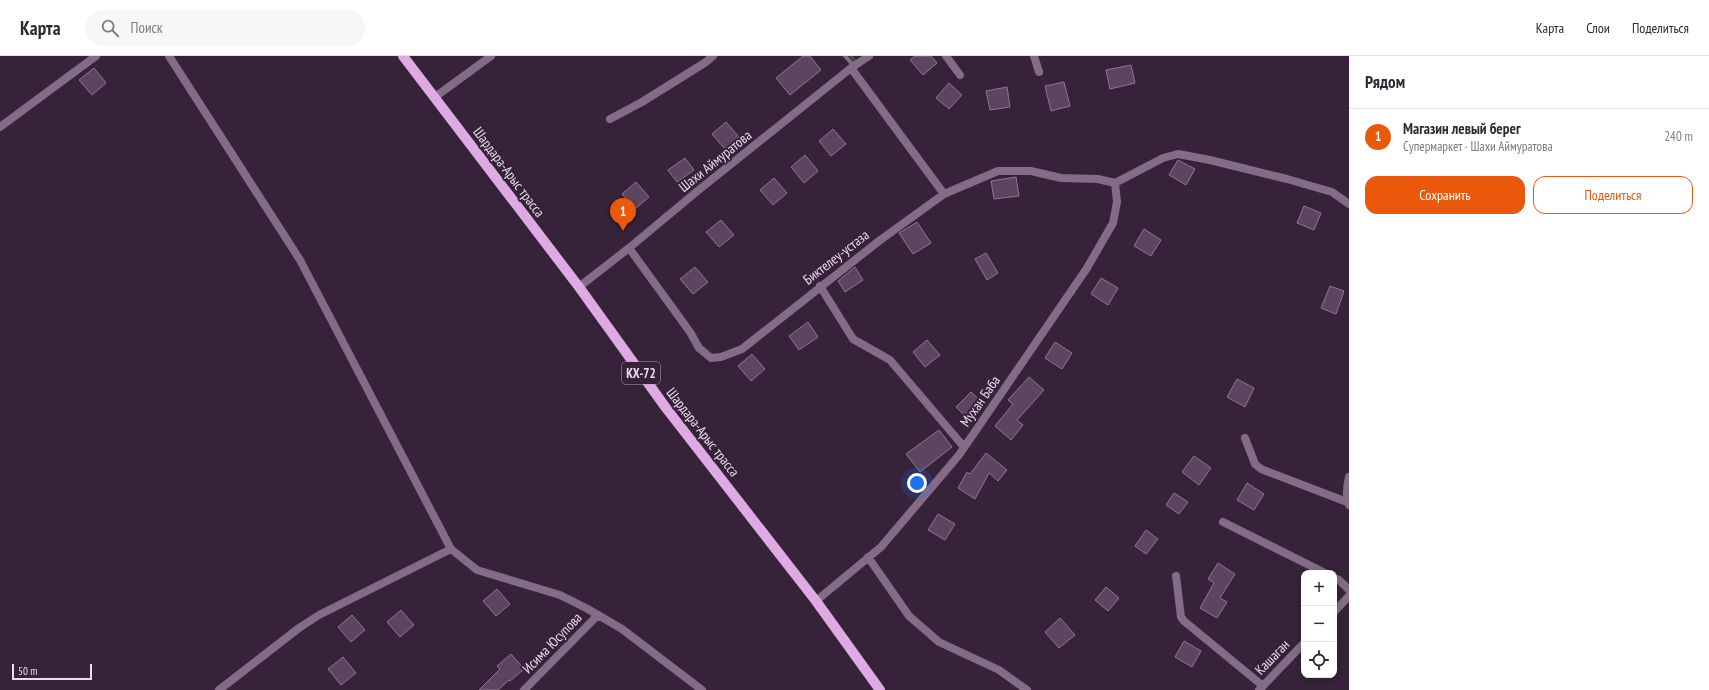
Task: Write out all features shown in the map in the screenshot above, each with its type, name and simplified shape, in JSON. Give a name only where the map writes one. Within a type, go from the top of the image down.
[{"type":"main road","name":"Шардара-Арыс трасса","points":[[403,56],[579,287],[666,408],[816,601],[880,690]]},
{"type":"street","points":[[0,127],[96,56]]},
{"type":"street","points":[[169,56],[300,260],[452,549],[477,570],[560,595],[598,615],[622,629],[702,690]]},
{"type":"street","points":[[435,97],[491,56]]},
{"type":"street","points":[[610,119],[642,102],[706,62],[713,56]]},
{"type":"street","name":"Шахи Аймуратова","points":[[579,287],[630,248],[695,193],[852,67],[869,56]]},
{"type":"street","points":[[946,56],[960,75]]},
{"type":"street","points":[[1034,56],[1039,72]]},
{"type":"street","points":[[852,67],[944,194]]},
{"type":"street","points":[[1114,183],[1163,158],[1178,154],[1210,160],[1332,192],[1349,204]]},
{"type":"street","name":"Биктелеу-устаза","points":[[630,248],[690,332],[699,348],[711,358],[721,358],[742,349],[820,286],[944,194],[998,171],[1030,171],[1060,178],[1098,179],[1114,183]]},
{"type":"street","name":"Мухан Баба","points":[[816,601],[881,547],[964,447],[1087,268],[1113,223],[1117,202],[1114,183]]},
{"type":"street","points":[[820,286],[854,338],[890,360],[964,447]]},
{"type":"street","points":[[1245,438],[1255,464],[1261,468],[1348,504],[1347,485],[1349,477]]},
{"type":"street","points":[[1223,522],[1319,570]]},
{"type":"street","points":[[219,690],[299,628],[319,615],[452,549]]},
{"type":"street","points":[[868,557],[909,616],[939,642],[999,670],[1027,690]]},
{"type":"street","points":[[1176,576],[1181,617],[1184,621],[1261,688]]},
{"type":"street","points":[[1337,579],[1340,580],[1349,590]]},
{"type":"street","points":[[1337,609],[1349,596]]},
{"type":"street","name":"Исима Юсупова","points":[[524,690],[598,615]]},
{"type":"street","name":"Кашаган","points":[[1261,688],[1301,646]]},
{"type":"lane","points":[[845,56],[852,67]]},
{"type":"building","points":[[803,56],[810,56],[821,70],[790,95],[776,78]]},
{"type":"building","points":[[915,56],[931,56],[937,63],[923,75],[910,60]]},
{"type":"building","points":[[1131,65],[1135,83],[1110,89],[1106,70]]},
{"type":"building","points":[[94,68],[106,83],[92,95],[79,80]]},
{"type":"building","points":[[1064,82],[1070,106],[1051,111],[1045,86]]},
{"type":"building","points":[[949,83],[962,95],[949,109],[936,98]]},
{"type":"building","points":[[1007,87],[1010,107],[990,110],[986,91]]},
{"type":"building","points":[[726,122],[739,137],[725,149],[712,134]]},
{"type":"building","points":[[833,129],[846,144],[831,156],[819,141]]},
{"type":"building","points":[[805,155],[818,171],[804,183],[791,167]]},
{"type":"building","points":[[685,158],[694,170],[677,182],[668,170]]},
{"type":"building","points":[[1178,160],[1195,169],[1186,185],[1169,175]]},
{"type":"building","points":[[1016,177],[1019,196],[994,199],[991,181]]},
{"type":"building","points":[[774,178],[787,193],[773,205],[760,190]]},
{"type":"building","points":[[636,182],[649,197],[635,209],[622,194]]},
{"type":"building","points":[[1304,206],[1321,213],[1314,230],[1297,223]]},
{"type":"building","points":[[721,220],[734,235],[719,247],[706,232]]},
{"type":"building","points":[[917,222],[931,243],[913,254],[899,233]]},
{"type":"building","points":[[1144,229],[1161,240],[1151,256],[1134,246]]},
{"type":"building","points":[[986,253],[998,273],[987,280],[975,259]]},
{"type":"building","points":[[695,267],[708,282],[693,294],[680,279]]},
{"type":"building","points":[[855,267],[863,280],[845,292],[838,281]]},
{"type":"building","points":[[1101,278],[1118,288],[1108,305],[1091,294]]},
{"type":"building","points":[[1330,286],[1344,291],[1336,314],[1321,308]]},
{"type":"building","points":[[808,322],[818,337],[799,350],[789,336]]},
{"type":"building","points":[[927,340],[940,355],[925,367],[913,352]]},
{"type":"building","points":[[1055,342],[1072,353],[1062,369],[1045,358]]},
{"type":"building","points":[[752,354],[765,369],[751,381],[738,366]]},
{"type":"building","points":[[1029,377],[1044,390],[1017,420],[1023,425],[1011,440],[995,426],[1013,404],[1008,400]]},
{"type":"building","points":[[1237,379],[1254,388],[1245,407],[1227,397]]},
{"type":"building","points":[[971,392],[983,403],[968,419],[956,407]]},
{"type":"building","points":[[939,430],[952,447],[920,472],[906,454]]},
{"type":"building","points":[[986,453],[1007,470],[998,481],[989,473],[975,499],[958,488],[967,472],[970,474]]},
{"type":"building","points":[[1194,456],[1211,468],[1199,485],[1182,472]]},
{"type":"building","points":[[1247,483],[1264,494],[1254,510],[1237,500]]},
{"type":"building","points":[[1174,493],[1188,502],[1179,514],[1166,505]]},
{"type":"building","points":[[938,514],[955,524],[945,540],[928,530]]},
{"type":"building","points":[[1146,530],[1158,539],[1146,554],[1135,546]]},
{"type":"building","points":[[1218,563],[1235,574],[1220,598],[1227,602],[1217,618],[1200,608],[1214,583],[1208,579]]},
{"type":"building","points":[[1106,587],[1119,598],[1108,611],[1095,600]]},
{"type":"building","points":[[497,589],[510,604],[496,616],[483,601]]},
{"type":"building","points":[[401,610],[414,625],[400,637],[387,622]]},
{"type":"building","points":[[352,615],[365,630],[351,642],[338,627]]},
{"type":"building","points":[[1060,618],[1075,635],[1059,648],[1045,632]]},
{"type":"building","points":[[1184,641],[1201,651],[1192,667],[1175,657]]},
{"type":"building","points":[[511,654],[524,669],[498,690],[479,690],[500,669],[497,666]]},
{"type":"building","points":[[343,657],[356,673],[341,685],[328,669]]},
{"type":"waterway","points":[[851,56],[856,62]]},
{"type":"place","name":"Магазин левый берег","points":[[623,231]]}]
